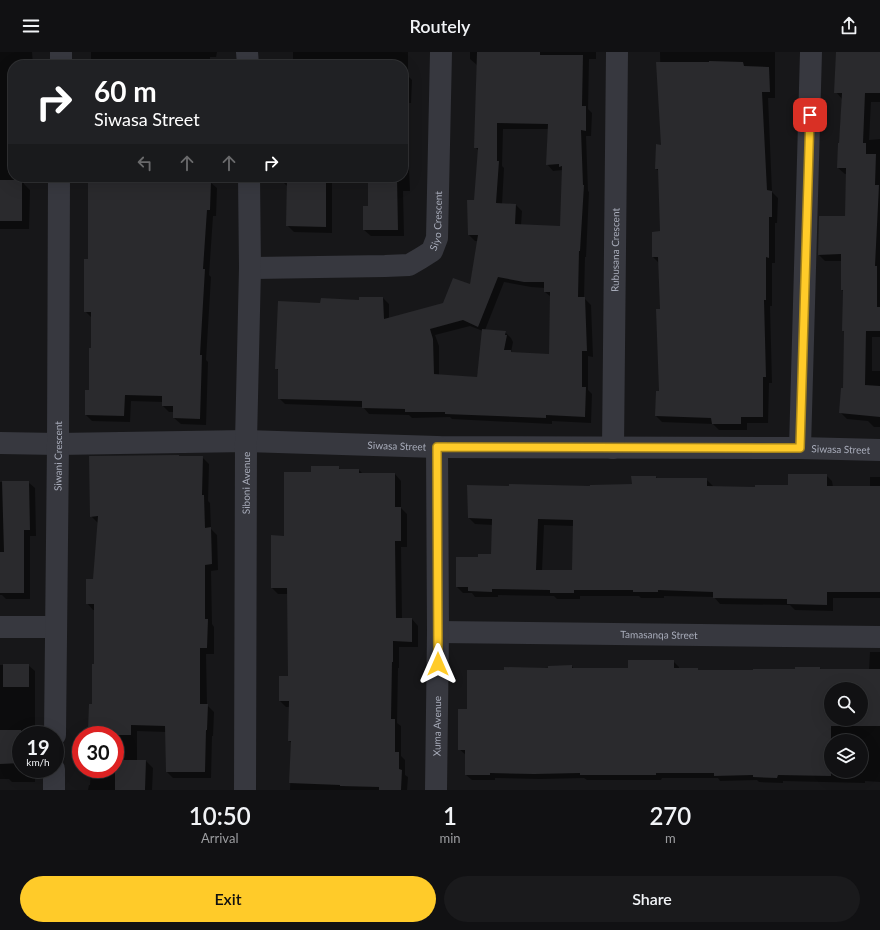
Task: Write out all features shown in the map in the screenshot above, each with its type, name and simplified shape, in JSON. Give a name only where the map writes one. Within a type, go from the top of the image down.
[{"type":"street","name":"Siyo Crescent","points":[[250,268],[409,265],[432,251],[437,238],[440,52]]},
{"type":"street","name":"Rubusana Crescent","points":[[613,448],[617,52]]},
{"type":"street","points":[[800,448],[811,52]]},
{"type":"street","name":"Siwani Crescent","points":[[55,726],[59,182]]},
{"type":"street","name":"Siboni Avenue","points":[[245,790],[246,441],[250,268],[249,182]]},
{"type":"street","name":"Siwasa Street","points":[[0,443],[58,444],[246,441],[437,447],[800,448],[880,450]]},
{"type":"street","name":"Xuma Avenue","points":[[436,790],[438,632],[437,447]]},
{"type":"street","points":[[0,627],[56,627]]},
{"type":"street","name":"Tamasanqa Street","points":[[438,632],[880,637]]},
{"type":"street","points":[[54,778],[54,790]]},
{"type":"building","points":[[477,52],[540,52],[540,55],[583,55],[582,106],[586,106],[586,131],[581,130],[584,185],[579,251],[578,297],[585,297],[587,351],[582,351],[582,387],[586,387],[585,417],[546,415],[546,418],[445,414],[445,412],[405,412],[405,409],[362,408],[362,401],[278,399],[278,369],[275,369],[278,301],[320,303],[321,298],[359,300],[359,297],[383,297],[384,319],[443,303],[453,278],[470,284],[478,235],[468,235],[467,200],[474,200],[478,148],[474,148]],"holes":[[[497,123],[548,124],[546,165],[559,164],[559,167],[562,166],[560,226],[515,224],[516,204],[496,203],[499,161],[497,161]],[[498,277],[524,282],[544,282],[544,292],[550,292],[549,354],[511,352],[511,350],[504,350],[507,335],[505,335],[506,331],[482,329],[477,377],[434,374],[433,339],[430,329],[463,320],[478,327]]]},
{"type":"building","points":[[836,52],[880,52],[880,93],[865,93],[863,143],[866,143],[866,154],[876,154],[875,185],[879,185],[875,266],[877,266],[877,307],[880,307],[880,331],[866,331],[865,385],[880,386],[880,417],[839,413],[841,388],[843,388],[844,331],[842,331],[843,290],[841,290],[841,254],[818,255],[819,216],[845,216],[846,168],[837,168],[842,93],[834,93]]},
{"type":"building","points":[[656,62],[743,62],[744,66],[769,67],[770,92],[762,92],[767,190],[772,191],[772,217],[769,217],[769,258],[766,257],[766,300],[764,300],[766,377],[763,377],[763,417],[741,417],[741,424],[712,424],[711,418],[655,416],[656,391],[659,391],[656,309],[660,309],[658,257],[652,257],[652,232],[660,231],[658,169],[655,169],[656,144],[661,145]]},
{"type":"building","points":[[0,180],[8,180],[8,182],[22,182],[22,221],[0,221]]},
{"type":"building","points":[[88,182],[211,182],[210,210],[207,210],[203,269],[205,269],[200,355],[202,355],[200,419],[173,418],[173,406],[162,406],[162,396],[125,395],[124,416],[85,415],[85,390],[89,390],[89,348],[91,348],[91,312],[84,312],[84,259],[88,259]]},
{"type":"building","points":[[287,182],[326,182],[326,227],[286,226]]},
{"type":"building","points":[[368,182],[397,182],[398,230],[363,230],[363,206],[368,206]]},
{"type":"building","points":[[89,456],[203,456],[202,495],[204,495],[205,528],[211,527],[212,564],[205,565],[205,619],[208,619],[207,648],[200,648],[200,704],[208,704],[205,772],[166,772],[165,726],[131,725],[131,735],[124,735],[124,726],[88,726],[89,704],[92,704],[92,664],[94,664],[94,604],[86,604],[86,579],[93,579],[98,516],[90,517]]},
{"type":"building","points":[[311,466],[339,466],[339,469],[359,469],[359,473],[395,473],[395,507],[401,507],[401,541],[395,541],[396,618],[412,618],[412,642],[393,641],[391,719],[395,719],[395,752],[399,752],[399,769],[402,770],[401,790],[379,790],[379,787],[289,783],[291,741],[288,741],[289,701],[279,701],[279,676],[288,676],[287,588],[271,588],[271,535],[284,536],[284,472],[311,472]]},
{"type":"building","points":[[788,474],[827,474],[827,486],[880,486],[880,592],[827,592],[827,605],[787,604],[787,599],[713,598],[713,592],[658,590],[658,592],[633,592],[633,590],[574,590],[574,593],[550,593],[550,590],[492,589],[492,592],[468,591],[468,587],[456,587],[456,557],[478,557],[478,554],[491,554],[492,519],[468,518],[467,485],[509,486],[509,484],[590,486],[632,484],[631,476],[656,476],[656,478],[707,478],[707,486],[755,487],[755,485],[788,485]],"holes":[[[538,519],[573,520],[572,570],[536,570]]]},
{"type":"building","points":[[2,481],[29,481],[30,530],[24,530],[24,593],[0,593],[0,552],[4,552]]},
{"type":"building","points":[[628,660],[674,660],[674,668],[698,668],[698,670],[795,669],[795,667],[820,667],[820,669],[880,669],[880,726],[868,726],[868,682],[824,682],[824,726],[831,726],[831,734],[824,734],[824,776],[778,775],[777,778],[753,777],[753,775],[714,776],[714,773],[580,775],[580,773],[490,773],[490,775],[465,775],[465,750],[458,750],[458,709],[467,709],[467,670],[504,670],[504,667],[548,668],[548,666],[572,665],[572,668],[628,668]]},
{"type":"building","points":[[3,664],[29,664],[29,687],[3,687]]},
{"type":"building","points":[[0,730],[12,730],[12,763],[0,764]]},
{"type":"building","points":[[124,760],[146,760],[145,790],[115,790],[115,778],[124,778]]},
{"type":"route","points":[[438,664],[437,447],[800,448],[810,115]]}]
